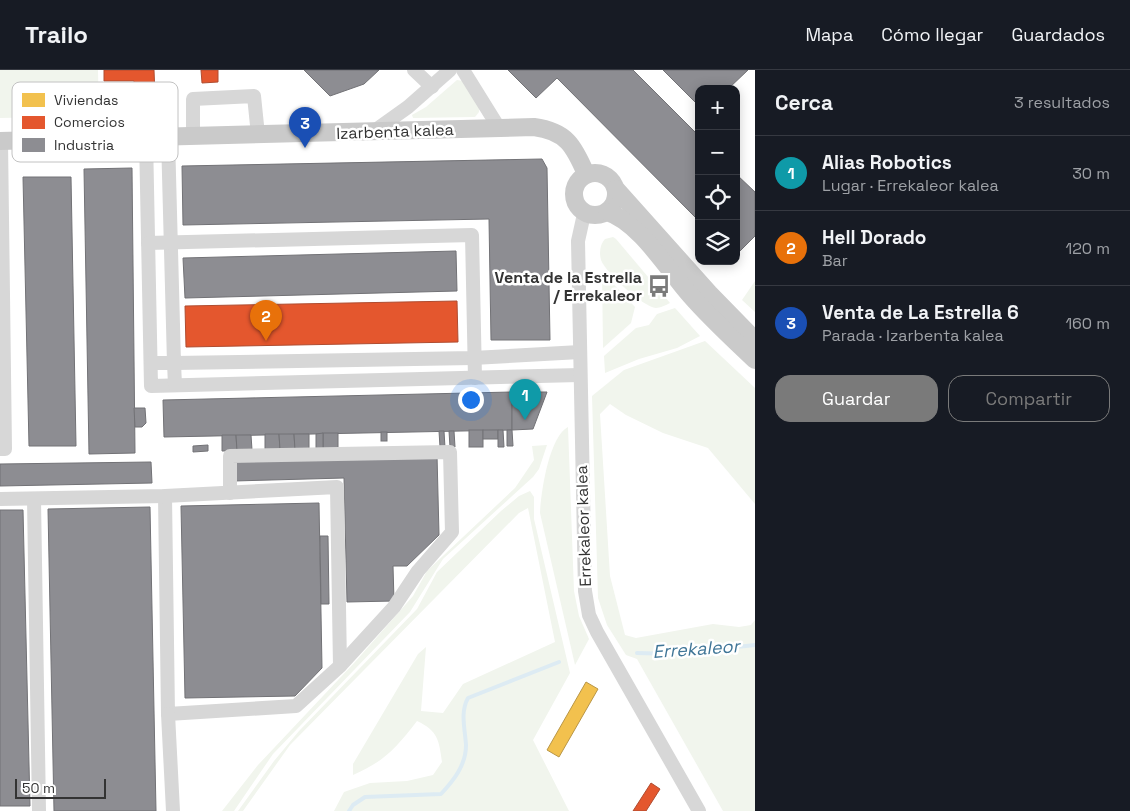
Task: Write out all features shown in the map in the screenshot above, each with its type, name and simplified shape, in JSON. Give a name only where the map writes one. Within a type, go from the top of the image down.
[{"type":"main road","name":"Izarbenta kalea","points":[[178,137],[534,127],[556,132],[567,140],[576,152],[586,174]]},
{"type":"main road","points":[[616,189],[616,200],[607,212],[600,216],[584,214],[577,207],[573,198],[578,180],[586,174],[600,174],[612,182],[616,189],[708,293],[755,340]]},
{"type":"main road","points":[[607,212],[624,220],[636,231],[691,296],[755,360]]},
{"type":"street","points":[[414,70],[432,87]]},
{"type":"street","points":[[373,132],[432,87],[450,70]]},
{"type":"street","points":[[464,70],[499,128]]},
{"type":"street","points":[[193,136],[193,99],[254,96],[258,135]]},
{"type":"street","points":[[0,141],[5,449],[0,449]]},
{"type":"street","points":[[146,162],[151,386],[580,375]]},
{"type":"street","points":[[168,162],[175,385]]},
{"type":"street","name":"Errekaleor kalea","points":[[584,214],[578,241],[582,560],[589,615],[699,811]]},
{"type":"street","points":[[148,243],[472,235],[473,358],[475,378]]},
{"type":"street","points":[[150,363],[473,358],[580,352]]},
{"type":"street","points":[[168,714],[296,706],[340,666],[394,607],[418,571],[452,532],[450,452],[230,456],[230,492]]},
{"type":"street","points":[[0,499],[165,496],[337,488],[340,666]]},
{"type":"street","points":[[165,496],[168,714],[173,811]]},
{"type":"street","points":[[34,499],[39,811]]},
{"type":"shaded area","points":[[0,70],[98,70],[98,82],[12,82],[12,118],[0,118]]},
{"type":"shaded area","points":[[457,80],[463,81],[479,106],[479,112],[475,117],[413,118],[412,115],[426,107]]},
{"type":"shaded area","points":[[613,237],[670,303],[658,308],[650,306],[634,296],[610,273],[601,260],[600,252],[605,239]]},
{"type":"shaded area","points":[[602,272],[635,307],[631,323],[603,348]]},
{"type":"shaded area","points":[[755,281],[755,312],[742,300]]},
{"type":"shaded area","points":[[675,308],[700,336],[677,348],[639,359],[605,373],[604,356],[636,328],[649,325],[657,314]]},
{"type":"shaded area","points":[[705,341],[755,388],[755,504],[708,448],[663,433],[626,415],[610,404],[600,414],[610,576],[625,635],[636,638],[713,624],[739,627],[751,625],[755,620],[755,811],[723,811],[637,659],[626,655],[607,625],[598,598],[592,396],[624,370]]},
{"type":"shaded area","points":[[568,427],[574,591],[579,616],[589,639],[575,665],[540,513],[544,479],[551,453],[561,433]]},
{"type":"shaded area","points":[[547,445],[539,469],[533,477],[443,559],[410,612],[273,754],[234,811],[222,811],[258,765],[355,662],[413,596],[427,571],[515,488],[534,460],[532,446]]},
{"type":"shaded area","points":[[530,491],[534,497],[534,519],[570,673],[533,740],[569,811],[334,811],[344,792],[370,783],[407,781],[433,775],[442,762],[436,737],[429,729],[417,721],[403,739],[382,759],[353,775],[353,764],[418,654],[426,647],[421,711],[443,713],[463,684],[555,642],[528,508],[519,513],[290,745],[243,811],[238,811],[274,761],[299,731],[417,609],[437,572],[501,511],[519,496]]},
{"type":"building: Viviendas","points":[[586,682],[598,689],[559,757],[547,750]]},
{"type":"building: Comercios","points":[[104,70],[154,70],[154,82],[104,81]]},
{"type":"building: Comercios","points":[[201,70],[218,70],[218,82],[202,83]]},
{"type":"building: Comercios","points":[[457,301],[458,342],[186,347],[185,306]]},
{"type":"building: Comercios","points":[[651,783],[660,789],[646,811],[633,811]]},
{"type":"building: Industria","points":[[304,70],[379,70],[364,84],[330,96]]},
{"type":"building: Industria","points":[[508,70],[633,70],[695,132],[695,217],[557,78],[536,98]]},
{"type":"building: Industria","points":[[663,70],[748,70],[732,85],[695,85],[695,102]]},
{"type":"building: Industria","points":[[542,159],[547,168],[550,340],[491,340],[489,219],[183,225],[182,166]]},
{"type":"building: Industria","points":[[132,168],[135,453],[89,454],[84,169]]},
{"type":"building: Industria","points":[[23,177],[71,177],[76,446],[29,446]]},
{"type":"building: Industria","points":[[740,178],[755,192],[755,236],[740,251]]},
{"type":"building: Industria","points":[[456,251],[457,291],[185,298],[183,258]]},
{"type":"building: Industria","points":[[512,392],[512,430],[164,437],[163,400]]},
{"type":"building: Industria","points":[[512,392],[547,392],[533,429],[512,430]]},
{"type":"building: Industria","points":[[134,408],[145,408],[146,423],[142,427],[135,427]]},
{"type":"building: Industria","points":[[469,430],[483,430],[483,447],[469,447]]},
{"type":"building: Industria","points":[[483,430],[498,430],[498,439],[483,439]]},
{"type":"building: Industria","points":[[498,430],[503,430],[504,447],[498,447]]},
{"type":"building: Industria","points":[[507,430],[512,430],[513,446],[507,446]]},
{"type":"building: Industria","points":[[439,431],[444,431],[445,448],[440,447]]},
{"type":"building: Industria","points":[[449,431],[454,431],[455,447],[450,447]]},
{"type":"building: Industria","points":[[381,432],[387,432],[387,441],[381,441]]},
{"type":"building: Industria","points":[[323,433],[338,433],[338,449],[323,449]]},
{"type":"building: Industria","points":[[323,433],[323,449],[316,449],[316,434]]},
{"type":"building: Industria","points":[[265,434],[279,434],[280,450],[265,450]]},
{"type":"building: Industria","points":[[279,434],[294,434],[295,450],[280,450]]},
{"type":"building: Industria","points":[[294,434],[309,434],[309,449],[295,450]]},
{"type":"building: Industria","points":[[222,435],[236,435],[237,451],[222,451]]},
{"type":"building: Industria","points":[[236,435],[251,435],[252,450],[237,451]]},
{"type":"building: Industria","points":[[208,445],[208,451],[193,452],[193,446]]},
{"type":"building: Industria","points":[[437,455],[439,535],[407,566],[393,566],[394,601],[347,602],[344,478],[234,481],[234,460]]},
{"type":"building: Industria","points":[[151,462],[152,483],[0,486],[0,464]]},
{"type":"building: Industria","points":[[319,503],[322,668],[295,696],[185,698],[181,506]]},
{"type":"building: Industria","points":[[150,507],[156,811],[54,811],[48,509]]},
{"type":"building: Industria","points":[[0,510],[23,510],[30,806],[0,806]]},
{"type":"building: Industria","points":[[320,536],[328,536],[329,604],[321,604]]},
{"type":"waterway","name":"Errekaleor","points":[[637,653],[674,654],[755,645]]},
{"type":"waterway","name":"Errekaleor","points":[[349,811],[353,805],[365,797],[441,794],[455,778],[464,759],[466,745],[464,709],[468,698],[559,662]]},
{"type":"place","name":"Venta de La Estrella 6","points":[[305,148]]},
{"type":"place","name":"Venta de la Estrella / Errekaleor","points":[[659,286]]},
{"type":"place","name":"Hell Dorado","points":[[266,341]]},
{"type":"place","name":"Alias Robotics","points":[[525,420]]}]
